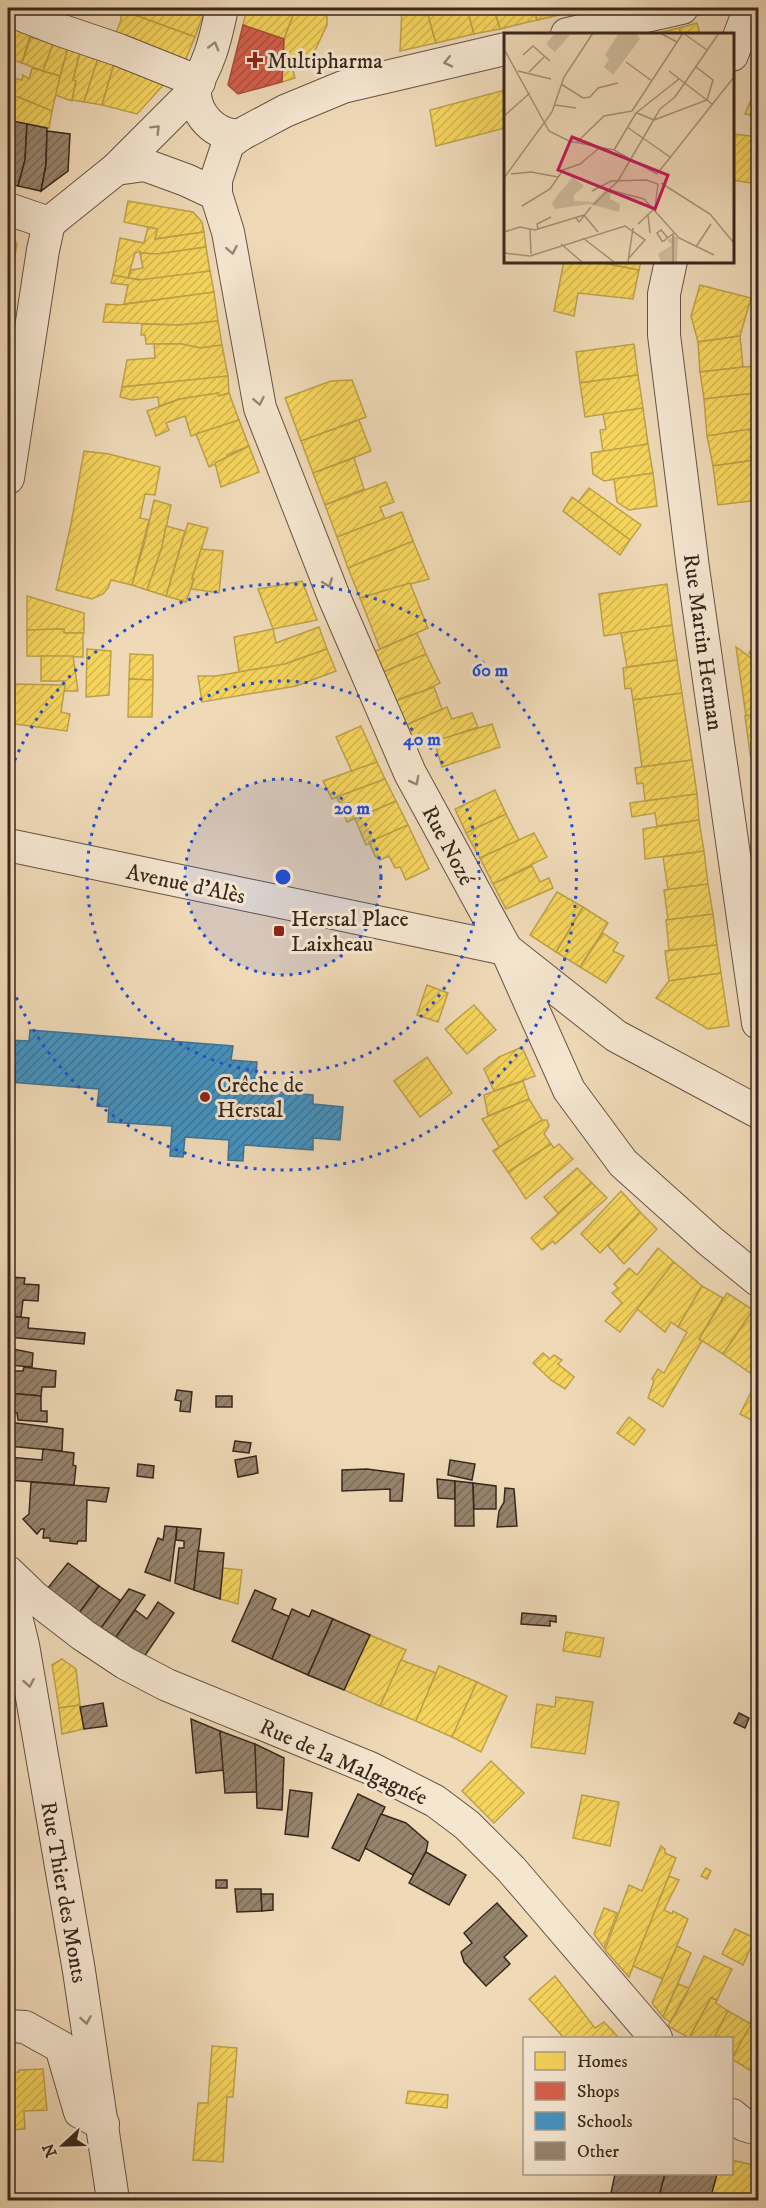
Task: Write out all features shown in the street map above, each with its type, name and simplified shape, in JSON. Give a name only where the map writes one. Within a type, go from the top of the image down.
[{"type":"street","points":[[8,478],[49,223],[116,169],[189,96],[197,85],[213,50],[222,8]]},
{"type":"street","points":[[571,33],[682,8]]},
{"type":"street","points":[[733,52],[750,8]]},
{"type":"street","points":[[14,12],[119,50],[197,85]]},
{"type":"street","points":[[116,169],[145,165],[216,194],[216,180],[228,144],[285,111],[343,87],[504,49]]},
{"type":"street","points":[[197,85],[194,98],[205,120],[219,131],[232,136],[240,135]]},
{"type":"street","name":"Rue Nozé","points":[[216,194],[228,232],[260,408],[334,597],[411,773],[506,950],[569,1090],[623,1163],[710,1241],[759,1280]]},
{"type":"street","points":[[8,210],[49,223]]},
{"type":"street","name":"Rue Martin Herman","points":[[671,262],[664,294],[664,335],[693,568],[759,1023]]},
{"type":"street","name":"Avenue d'Alès","points":[[8,845],[506,950]]},
{"type":"street","points":[[506,950],[616,1036],[758,1108]]},
{"type":"street","name":"Rue de la Malgagnée","points":[[8,1572],[35,1598],[125,1663],[167,1684],[370,1768],[435,1801],[467,1825],[511,1869],[655,2037]]},
{"type":"street","name":"Rue Thier des Monts","points":[[8,1584],[23,1645],[103,2124],[113,2200]]},
{"type":"street","points":[[8,2026],[25,2027],[61,2047],[80,2112],[103,2124]]},
{"type":"street","points":[[733,2116],[744,2125],[759,2129]]},
{"type":"green space","points":[[758,999],[758,1113],[755,1000]]},
{"type":"building: Homes","points":[[122,8],[205,10],[195,37],[121,10]]},
{"type":"building: Homes","points":[[247,8],[296,8],[284,39],[243,25]]},
{"type":"building: Homes","points":[[296,8],[327,10],[327,25],[308,65],[289,57],[295,78],[282,82],[284,39]]},
{"type":"building: Homes","points":[[402,8],[426,8],[436,43],[400,51]]},
{"type":"building: Homes","points":[[426,8],[467,8],[474,34],[436,43]]},
{"type":"building: Homes","points":[[467,8],[494,8],[500,29],[474,34]]},
{"type":"building: Homes","points":[[494,8],[534,8],[537,20],[500,29]]},
{"type":"building: Homes","points":[[534,8],[572,8],[572,12],[537,20]]},
{"type":"building: Homes","points":[[572,8],[590,8],[572,12]]},
{"type":"building: Homes","points":[[121,10],[195,37],[185,61],[116,33],[121,20]]},
{"type":"building: Homes","points":[[697,23],[700,33],[681,33],[679,28]]},
{"type":"building: Homes","points":[[8,25],[31,32],[22,63],[8,58]]},
{"type":"building: Homes","points":[[679,28],[681,33],[662,33]]},
{"type":"building: Homes","points":[[31,37],[53,44],[43,71],[22,63]]},
{"type":"building: Homes","points":[[53,44],[68,48],[60,76],[43,71]]},
{"type":"building: Homes","points":[[68,48],[80,51],[73,80],[76,81],[72,101],[55,95]]},
{"type":"building: Homes","points":[[80,53],[98,60],[84,102],[72,100],[76,81],[73,80]]},
{"type":"building: Homes","points":[[98,58],[114,64],[102,105],[84,102]]},
{"type":"building: Homes","points":[[114,64],[166,82],[137,114],[102,105]]},
{"type":"building: Homes","points":[[32,68],[60,76],[52,111],[8,95],[8,77],[22,80],[23,75],[29,79]]},
{"type":"building: Homes","points":[[758,84],[758,117],[745,114]]},
{"type":"building: Homes","points":[[504,90],[504,128],[436,146],[430,110]]},
{"type":"building: Homes","points":[[8,95],[52,111],[49,128],[8,120]]},
{"type":"building: Homes","points":[[734,134],[758,137],[758,184],[733,180]]},
{"type":"building: Homes","points":[[128,201],[193,212],[202,222],[204,232],[155,239],[157,229],[124,222]]},
{"type":"building: Homes","points":[[148,227],[157,229],[155,239],[204,232],[206,247],[157,254],[140,253],[140,251],[135,253],[128,278],[113,275],[120,238],[144,243]]},
{"type":"building: Homes","points":[[8,231],[17,244],[11,277],[8,277]]},
{"type":"building: Homes","points":[[206,247],[210,271],[145,280],[128,278],[131,270],[143,268],[140,253],[157,254]]},
{"type":"building: Homes","points":[[564,262],[599,262],[639,270],[633,299],[578,293],[574,316],[554,311]]},
{"type":"building: Homes","points":[[599,262],[641,262],[639,270]]},
{"type":"building: Homes","points":[[210,271],[214,292],[124,304],[128,285],[111,283],[113,275],[139,280]]},
{"type":"building: Homes","points":[[700,285],[751,298],[740,336],[698,342],[691,316]]},
{"type":"building: Homes","points":[[214,292],[218,321],[180,325],[103,322],[106,304],[120,305]]},
{"type":"building: Homes","points":[[218,321],[222,345],[200,348],[182,344],[146,344],[145,335],[141,335],[142,324],[180,325]]},
{"type":"building: Homes","points":[[740,336],[743,367],[700,372],[698,342]]},
{"type":"building: Homes","points":[[154,344],[182,344],[200,348],[222,345],[228,376],[122,387],[127,360],[155,358]]},
{"type":"building: Homes","points":[[634,344],[638,375],[580,383],[576,352]]},
{"type":"building: Homes","points":[[753,366],[756,393],[704,399],[700,372]]},
{"type":"building: Homes","points":[[638,375],[643,408],[585,417],[580,383]]},
{"type":"building: Homes","points":[[228,376],[229,393],[219,396],[218,393],[180,399],[159,406],[158,397],[132,400],[120,397],[122,387]]},
{"type":"building: Homes","points":[[352,380],[366,417],[301,441],[285,398],[331,381]]},
{"type":"building: Homes","points":[[218,393],[219,396],[229,393],[239,420],[191,436],[185,416],[166,423],[169,430],[156,436],[147,411],[180,399]]},
{"type":"building: Homes","points":[[756,393],[758,428],[707,436],[704,399]]},
{"type":"building: Homes","points":[[643,408],[648,444],[603,452],[600,430],[606,429],[603,414]]},
{"type":"building: Homes","points":[[239,420],[249,446],[227,455],[228,458],[209,467],[196,434]]},
{"type":"building: Homes","points":[[359,420],[371,451],[313,473],[301,441]]},
{"type":"building: Homes","points":[[750,429],[755,460],[713,466],[707,436]]},
{"type":"building: Homes","points":[[648,444],[653,473],[604,481],[593,474],[591,453]]},
{"type":"building: Homes","points":[[249,446],[259,472],[221,487],[215,463]]},
{"type":"building: Homes","points":[[84,451],[109,454],[160,467],[155,495],[145,494],[140,518],[149,520],[132,585],[111,580],[103,594],[92,599],[56,590]]},
{"type":"building: Homes","points":[[354,458],[364,489],[325,505],[313,473]]},
{"type":"building: Homes","points":[[755,460],[758,500],[718,505],[713,466]]},
{"type":"building: Homes","points":[[653,473],[657,506],[629,510],[617,502],[614,479]]},
{"type":"building: Homes","points":[[386,482],[394,502],[380,507],[385,519],[337,537],[325,505]]},
{"type":"building: Homes","points":[[589,488],[641,525],[630,540],[578,502]]},
{"type":"building: Homes","points":[[572,497],[630,540],[620,555],[563,511]]},
{"type":"building: Homes","points":[[154,500],[171,505],[162,547],[147,590],[132,585]]},
{"type":"building: Homes","points":[[402,512],[413,541],[348,568],[337,537]]},
{"type":"building: Homes","points":[[188,523],[208,528],[186,602],[166,596]]},
{"type":"building: Homes","points":[[166,526],[185,531],[166,596],[147,590],[162,547]]},
{"type":"building: Homes","points":[[413,541],[429,579],[360,598],[348,568]]},
{"type":"building: Homes","points":[[201,549],[223,551],[219,593],[191,589]]},
{"type":"building: Homes","points":[[302,581],[317,620],[273,629],[258,589]]},
{"type":"building: Homes","points":[[410,583],[428,628],[380,649],[360,598]]},
{"type":"building: Homes","points":[[667,584],[672,625],[604,636],[599,594]]},
{"type":"building: Homes","points":[[27,596],[84,613],[84,633],[64,633],[64,629],[27,630]]},
{"type":"building: Homes","points":[[672,625],[677,660],[627,667],[621,633]]},
{"type":"building: Homes","points":[[319,627],[327,649],[285,664],[239,672],[234,637],[273,629],[276,643]]},
{"type":"building: Homes","points":[[64,629],[64,633],[83,633],[83,657],[27,656],[27,630]]},
{"type":"building: Homes","points":[[417,633],[426,654],[381,673],[371,653]]},
{"type":"building: Homes","points":[[758,644],[758,660],[749,653]]},
{"type":"building: Homes","points":[[736,647],[758,663],[758,714],[746,716]]},
{"type":"building: Homes","points":[[87,649],[111,651],[109,695],[86,697]]},
{"type":"building: Homes","points":[[327,649],[336,671],[296,686],[202,702],[198,676],[216,676],[285,664]]},
{"type":"building: Homes","points":[[130,654],[153,655],[153,680],[129,679]]},
{"type":"building: Homes","points":[[426,654],[440,683],[416,695],[415,693],[393,702],[381,673]]},
{"type":"building: Homes","points":[[41,656],[73,656],[78,691],[64,691],[65,681],[41,681]]},
{"type":"building: Homes","points":[[677,660],[682,693],[633,700],[631,688],[625,689],[623,668]]},
{"type":"building: Homes","points":[[129,679],[153,680],[152,717],[128,717]]},
{"type":"building: Homes","points":[[8,684],[65,685],[61,712],[70,714],[67,731],[8,723]]},
{"type":"building: Homes","points":[[434,687],[442,709],[404,726],[393,702]]},
{"type":"building: Homes","points":[[682,693],[692,760],[642,767],[633,700]]},
{"type":"building: Homes","points":[[447,707],[452,719],[472,713],[478,727],[415,749],[404,726]]},
{"type":"building: Homes","points":[[758,714],[758,752],[750,753],[745,716]]},
{"type":"building: Homes","points":[[492,724],[500,747],[442,767],[434,741]]},
{"type":"building: Homes","points":[[361,726],[377,762],[352,772],[336,737]]},
{"type":"building: Homes","points":[[758,752],[758,788],[756,788],[750,753]]},
{"type":"building: Homes","points":[[692,760],[697,794],[645,801],[643,783],[637,784],[635,768]]},
{"type":"building: Homes","points":[[377,762],[385,779],[332,799],[323,781]]},
{"type":"building: Homes","points":[[385,779],[396,801],[347,822],[337,797]]},
{"type":"building: Homes","points":[[495,790],[506,814],[466,833],[455,809]]},
{"type":"building: Homes","points":[[697,794],[699,820],[657,826],[655,813],[632,817],[630,803]]},
{"type":"building: Homes","points":[[396,801],[408,825],[366,845],[355,819]]},
{"type":"building: Homes","points":[[506,814],[519,840],[480,858],[466,833]]},
{"type":"building: Homes","points":[[699,820],[704,851],[645,859],[643,829]]},
{"type":"building: Homes","points":[[408,825],[429,869],[406,880],[400,867],[395,868],[389,856],[380,860],[375,856],[369,842]]},
{"type":"building: Homes","points":[[534,833],[547,857],[493,884],[480,858]]},
{"type":"building: Homes","points":[[704,851],[708,884],[668,890],[663,857]]},
{"type":"building: Homes","points":[[532,866],[540,882],[549,878],[553,888],[506,909],[493,884]]},
{"type":"building: Homes","points":[[708,884],[713,914],[668,920],[664,890]]},
{"type":"building: Homes","points":[[557,892],[583,907],[556,952],[530,935]]},
{"type":"building: Homes","points":[[583,907],[608,923],[580,967],[556,952]]},
{"type":"building: Homes","points":[[713,914],[717,945],[669,950],[666,920]]},
{"type":"building: Homes","points":[[603,933],[618,943],[613,951],[624,956],[606,983],[580,967]]},
{"type":"building: Homes","points":[[717,945],[721,973],[669,981],[665,951]]},
{"type":"building: Homes","points":[[721,973],[729,1026],[708,1029],[656,998],[669,981]]},
{"type":"building: Homes","points":[[427,985],[448,993],[438,1022],[417,1015]]},
{"type":"building: Homes","points":[[474,1005],[496,1030],[467,1054],[445,1029]]},
{"type":"building: Homes","points":[[522,1047],[535,1076],[494,1091],[484,1069],[499,1057]]},
{"type":"building: Homes","points":[[427,1057],[452,1093],[420,1117],[394,1081]]},
{"type":"building: Homes","points":[[523,1081],[529,1099],[488,1116],[484,1095]]},
{"type":"building: Homes","points":[[529,1099],[542,1120],[500,1148],[482,1119]]},
{"type":"building: Homes","points":[[542,1120],[547,1120],[549,1126],[544,1134],[551,1144],[508,1172],[493,1151]]},
{"type":"building: Homes","points":[[551,1144],[554,1148],[559,1144],[573,1159],[526,1199],[508,1172]]},
{"type":"building: Homes","points":[[577,1168],[592,1183],[558,1213],[544,1197]]},
{"type":"building: Homes","points":[[592,1183],[607,1198],[555,1244],[553,1241],[542,1250],[531,1238]]},
{"type":"building: Homes","points":[[621,1191],[640,1212],[600,1253],[581,1234]]},
{"type":"building: Homes","points":[[640,1212],[657,1229],[624,1264],[608,1246]]},
{"type":"building: Homes","points":[[658,1248],[674,1262],[620,1332],[605,1321],[622,1303],[612,1293],[618,1288],[614,1284],[629,1268],[637,1275]]},
{"type":"building: Homes","points":[[674,1262],[702,1286],[678,1327],[671,1322],[665,1332],[637,1309]]},
{"type":"building: Homes","points":[[702,1286],[723,1298],[699,1339],[702,1341],[663,1407],[648,1398],[654,1381],[652,1379],[658,1369],[664,1373],[687,1332],[678,1327]]},
{"type":"building: Homes","points":[[727,1293],[753,1310],[723,1354],[699,1339]]},
{"type":"building: Homes","points":[[753,1310],[758,1314],[758,1360],[750,1373],[723,1354]]},
{"type":"building: Homes","points":[[543,1353],[550,1359],[554,1355],[562,1360],[558,1364],[574,1377],[565,1389],[551,1380],[533,1363]]},
{"type":"building: Homes","points":[[758,1379],[758,1421],[757,1423],[740,1414]]},
{"type":"building: Homes","points":[[629,1417],[645,1430],[634,1445],[617,1433]]},
{"type":"building: Homes","points":[[223,1568],[242,1570],[238,1604],[220,1599]]},
{"type":"building: Homes","points":[[566,1632],[604,1638],[600,1657],[563,1651]]},
{"type":"building: Homes","points":[[370,1635],[406,1650],[380,1706],[344,1690]]},
{"type":"building: Homes","points":[[62,1659],[76,1669],[80,1705],[59,1708],[52,1665]]},
{"type":"building: Homes","points":[[401,1660],[436,1673],[416,1721],[380,1706]]},
{"type":"building: Homes","points":[[439,1666],[477,1682],[452,1737],[416,1721]]},
{"type":"building: Homes","points":[[477,1682],[507,1696],[481,1752],[452,1737]]},
{"type":"building: Homes","points":[[556,1697],[593,1702],[585,1754],[531,1747],[537,1704],[555,1707]]},
{"type":"building: Homes","points":[[80,1705],[84,1729],[62,1734],[59,1708]]},
{"type":"building: Homes","points":[[491,1761],[524,1793],[494,1823],[462,1791]]},
{"type":"building: Homes","points":[[8,1765],[11,1785],[8,1785]]},
{"type":"building: Homes","points":[[8,1785],[11,1785],[15,1815],[8,1816]]},
{"type":"building: Homes","points":[[582,1795],[619,1802],[610,1846],[573,1838]]},
{"type":"building: Homes","points":[[661,1846],[665,1849],[665,1853],[676,1858],[629,1977],[605,1950],[629,1885],[642,1891]]},
{"type":"building: Homes","points":[[706,1868],[711,1871],[707,1879],[701,1876]]},
{"type":"building: Homes","points":[[669,1876],[679,1880],[664,1910],[672,1914],[673,1911],[688,1919],[663,1979],[633,1966]]},
{"type":"building: Homes","points":[[604,1908],[617,1913],[604,1948],[594,1934]]},
{"type":"building: Homes","points":[[735,1929],[755,1938],[743,1965],[722,1954]]},
{"type":"building: Homes","points":[[11,1935],[13,1954],[8,1956],[8,1936]]},
{"type":"building: Homes","points":[[677,1946],[691,1953],[663,2017],[652,2003]]},
{"type":"building: Homes","points":[[704,1956],[732,1969],[717,2000],[711,1998],[690,2037],[668,2026],[682,2003]]},
{"type":"building: Homes","points":[[555,1976],[595,2028],[604,2022],[618,2037],[563,2037],[529,1999]]},
{"type":"building: Homes","points":[[678,1984],[689,1988],[670,2022],[663,2017]]},
{"type":"building: Homes","points":[[711,1998],[717,2000],[716,2003],[728,2011],[715,2037],[690,2037]]},
{"type":"building: Homes","points":[[757,2008],[758,2066],[754,2073],[733,2060]]},
{"type":"building: Homes","points":[[728,2011],[751,2024],[733,2056],[733,2037],[715,2037]]},
{"type":"building: Homes","points":[[212,2046],[237,2048],[233,2097],[227,2097],[223,2162],[193,2160],[198,2103],[208,2103]]},
{"type":"building: Homes","points":[[43,2069],[47,2110],[24,2111],[25,2129],[8,2130],[8,2073]]},
{"type":"building: Homes","points":[[408,2091],[448,2095],[447,2108],[406,2103]]},
{"type":"building: Homes","points":[[733,2160],[758,2166],[758,2200],[710,2200],[717,2175],[733,2175]]},
{"type":"building: Shops","points":[[243,25],[284,39],[282,82],[238,94],[228,85]]},
{"type":"building: Schools","name":"Crêche de Herstal","points":[[30,1030],[233,1046],[231,1060],[257,1062],[255,1090],[313,1095],[313,1104],[343,1107],[340,1140],[313,1138],[313,1150],[244,1145],[243,1161],[228,1160],[229,1140],[185,1137],[183,1157],[170,1156],[172,1126],[108,1122],[109,1107],[97,1106],[99,1089],[8,1082],[8,1040],[29,1041]]},
{"type":"building: Other","points":[[8,120],[27,124],[25,160],[18,186],[8,184]]},
{"type":"building: Other","points":[[27,124],[47,128],[46,165],[41,191],[18,186],[25,160]]},
{"type":"building: Other","points":[[47,131],[70,134],[68,171],[41,191],[46,165]]},
{"type":"building: Other","points":[[8,1277],[25,1278],[24,1284],[39,1285],[38,1301],[23,1300],[21,1317],[8,1316]]},
{"type":"building: Other","points":[[8,1316],[29,1318],[28,1328],[85,1333],[84,1344],[8,1337]]},
{"type":"building: Other","points":[[8,1348],[33,1353],[32,1367],[8,1365]]},
{"type":"building: Other","points":[[24,1367],[56,1371],[55,1387],[42,1387],[41,1396],[8,1393],[8,1371],[23,1371]]},
{"type":"building: Other","points":[[177,1390],[192,1392],[190,1412],[180,1411],[181,1401],[175,1400]]},
{"type":"building: Other","points":[[8,1393],[41,1396],[41,1411],[47,1411],[47,1422],[18,1420],[17,1413],[8,1412]]},
{"type":"building: Other","points":[[216,1396],[232,1396],[232,1407],[216,1407]]},
{"type":"building: Other","points":[[8,1422],[63,1429],[62,1451],[8,1446]]},
{"type":"building: Other","points":[[235,1441],[251,1443],[249,1453],[233,1451]]},
{"type":"building: Other","points":[[43,1449],[74,1453],[73,1465],[76,1466],[74,1485],[8,1480],[8,1457],[42,1460]]},
{"type":"building: Other","points":[[256,1456],[258,1473],[238,1477],[235,1460]]},
{"type":"building: Other","points":[[450,1460],[475,1464],[472,1480],[448,1475]]},
{"type":"building: Other","points":[[138,1464],[154,1466],[153,1478],[137,1476]]},
{"type":"building: Other","points":[[367,1469],[404,1474],[402,1501],[390,1501],[390,1489],[342,1491],[342,1470]]},
{"type":"building: Other","points":[[437,1479],[455,1481],[455,1499],[438,1498]]},
{"type":"building: Other","points":[[455,1481],[473,1483],[474,1526],[455,1526]]},
{"type":"building: Other","points":[[31,1482],[109,1488],[106,1502],[87,1500],[86,1541],[78,1541],[77,1544],[50,1541],[50,1538],[43,1538],[44,1529],[37,1534],[23,1519],[29,1514]]},
{"type":"building: Other","points":[[473,1483],[496,1486],[496,1509],[474,1509]]},
{"type":"building: Other","points":[[505,1488],[514,1489],[517,1526],[497,1527],[499,1511],[504,1502]]},
{"type":"building: Other","points":[[165,1526],[177,1527],[170,1581],[145,1572],[158,1538],[163,1540]]},
{"type":"building: Other","points":[[177,1527],[201,1529],[194,1590],[175,1583],[179,1548],[184,1548],[184,1541],[176,1540]]},
{"type":"building: Other","points":[[198,1551],[224,1553],[220,1599],[194,1590]]},
{"type":"building: Other","points":[[68,1563],[99,1586],[79,1613],[47,1589]]},
{"type":"building: Other","points":[[99,1586],[121,1601],[101,1628],[79,1613]]},
{"type":"building: Other","points":[[129,1589],[145,1595],[116,1637],[101,1628]]},
{"type":"building: Other","points":[[255,1590],[276,1599],[272,1609],[290,1617],[272,1659],[232,1641]]},
{"type":"building: Other","points":[[158,1602],[174,1613],[144,1657],[116,1637],[135,1610],[147,1619]]},
{"type":"building: Other","points":[[292,1609],[309,1617],[312,1610],[333,1619],[308,1675],[272,1659]]},
{"type":"building: Other","points":[[522,1613],[556,1616],[556,1622],[550,1621],[550,1626],[521,1624]]},
{"type":"building: Other","points":[[333,1619],[370,1635],[344,1690],[308,1675]]},
{"type":"building: Other","points":[[103,1703],[107,1726],[84,1729],[80,1707]]},
{"type":"building: Other","points":[[739,1713],[749,1718],[745,1728],[734,1723]]},
{"type":"building: Other","points":[[191,1719],[220,1731],[224,1770],[196,1773]]},
{"type":"building: Other","points":[[220,1731],[255,1744],[258,1792],[225,1793]]},
{"type":"building: Other","points":[[255,1744],[284,1758],[282,1810],[257,1808]]},
{"type":"building: Other","points":[[290,1790],[312,1793],[308,1837],[285,1834]]},
{"type":"building: Other","points":[[358,1794],[385,1807],[359,1861],[332,1848]]},
{"type":"building: Other","points":[[381,1814],[406,1823],[428,1842],[426,1852],[413,1875],[365,1848]]},
{"type":"building: Other","points":[[426,1852],[466,1875],[449,1905],[409,1883]]},
{"type":"building: Other","points":[[216,1880],[227,1880],[227,1888],[216,1888]]},
{"type":"building: Other","points":[[235,1889],[261,1889],[262,1911],[237,1912]]},
{"type":"building: Other","points":[[261,1894],[273,1894],[273,1910],[262,1911]]},
{"type":"building: Other","points":[[497,1903],[527,1936],[504,1957],[510,1964],[486,1986],[464,1962],[461,1952],[472,1943],[464,1933]]},
{"type":"building: Other","points":[[615,2175],[665,2175],[658,2200],[641,2200],[611,2193]]},
{"type":"building: Other","points":[[665,2175],[717,2175],[710,2200],[658,2200]]},
{"type":"building: Other","points":[[498,2196],[511,2199],[511,2200],[496,2200]]},
{"type":"place","name":"Multipharma","points":[[255,60]]},
{"type":"place","name":"Herstal Place Laixheau","points":[[279,931]]},
{"type":"place","name":"Crêche de Herstal","points":[[205,1097]]}]
